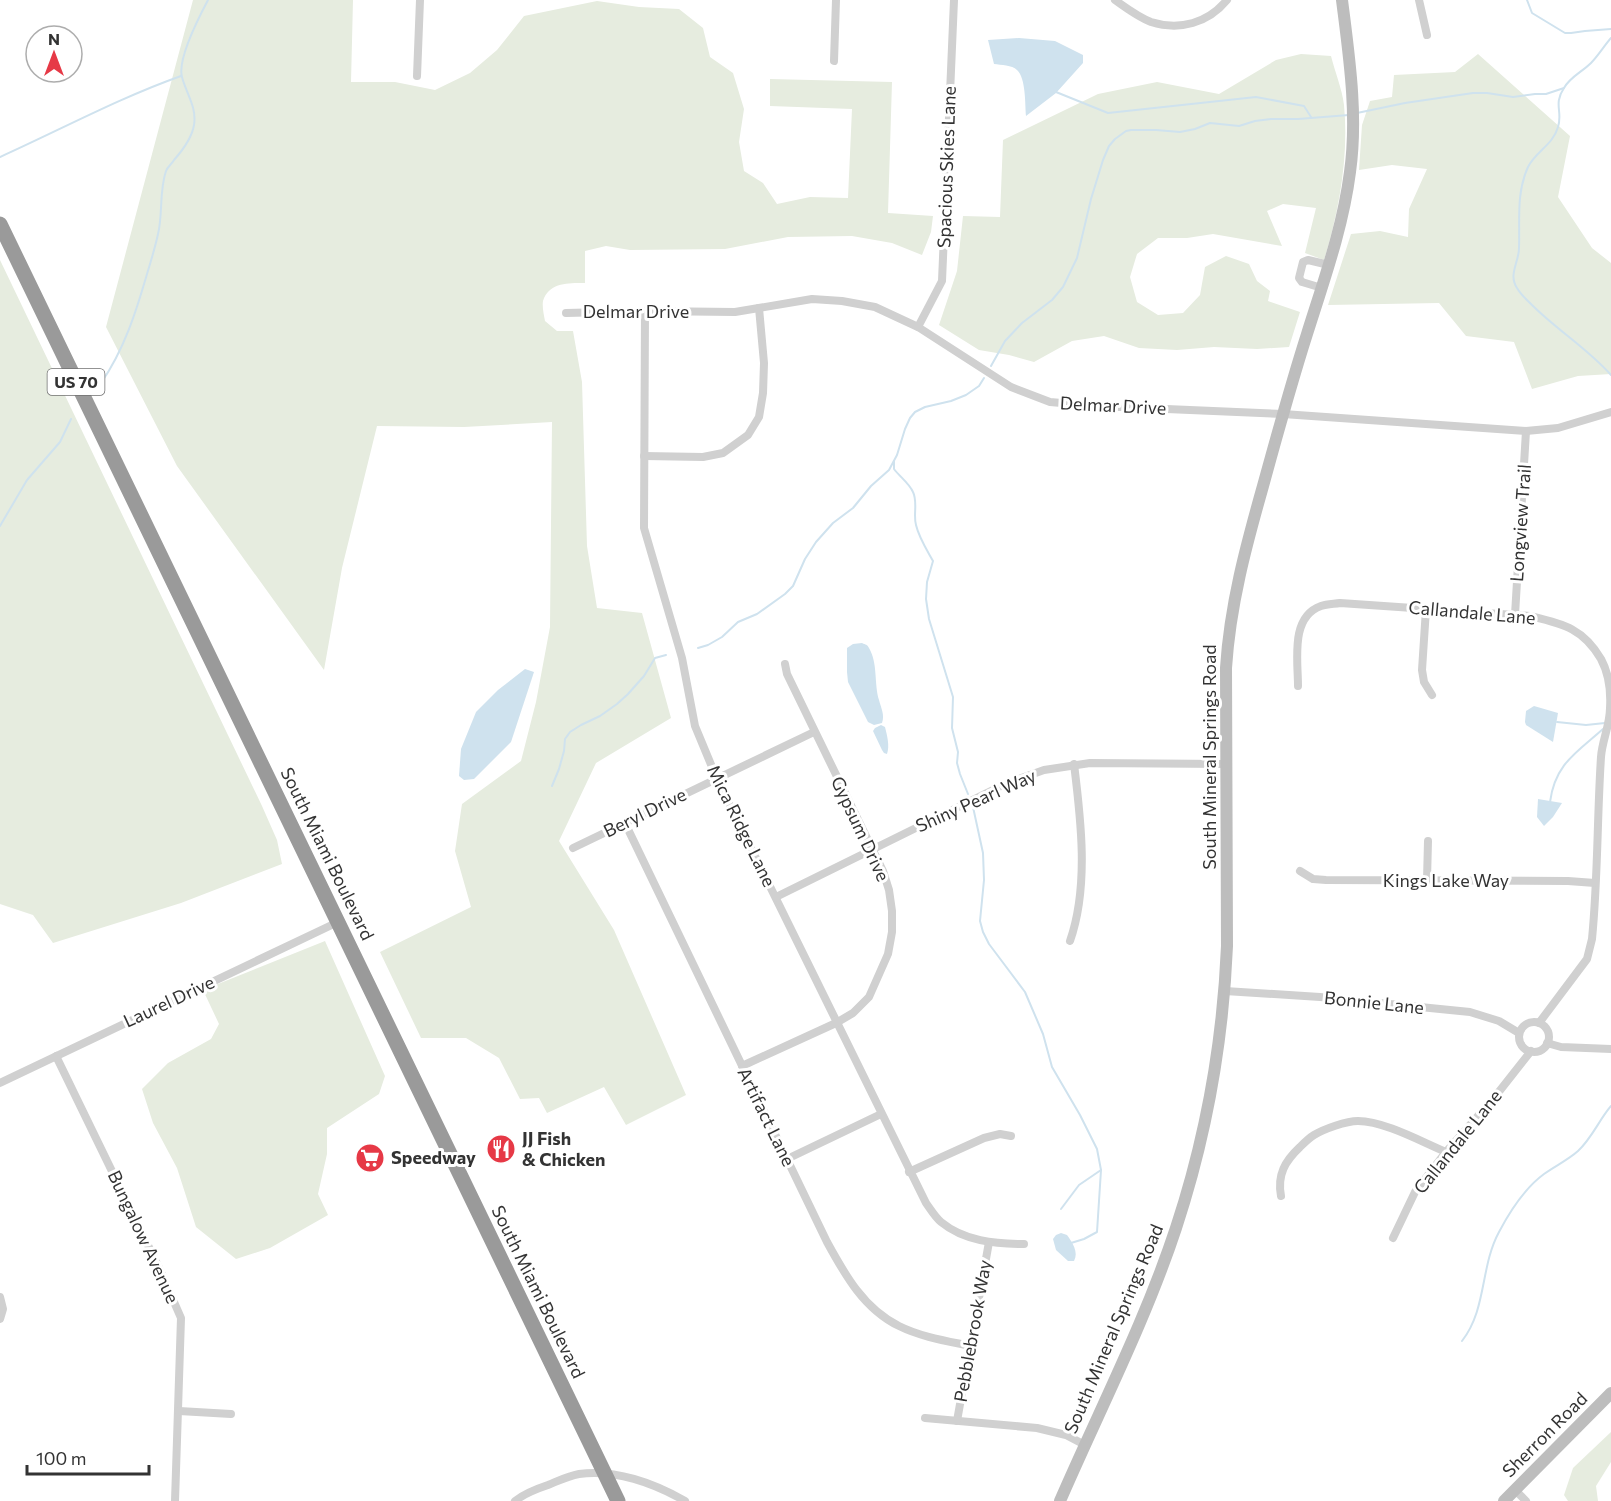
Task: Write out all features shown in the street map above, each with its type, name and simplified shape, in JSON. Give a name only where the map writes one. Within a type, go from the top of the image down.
[{"type":"highway","name":"South Miami Boulevard","points":[[0,224],[618,1501]]},
{"type":"street","points":[[417,76],[420,0]]},
{"type":"street","points":[[834,61],[836,0]]},
{"type":"street","name":"Spacious Skies Lane","points":[[918,327],[942,281],[954,0]]},
{"type":"street","points":[[1115,0],[1150,21],[1171,26],[1189,25],[1202,21],[1227,0]]},
{"type":"street","name":"South Mineral Springs Road","points":[[1060,1501],[1150,1300],[1176,1227],[1206,1117],[1221,1030],[1225,991],[1228,927],[1226,668],[1232,611],[1241,565],[1344,207],[1352,155],[1352,92],[1342,0]]},
{"type":"street","points":[[1419,0],[1427,34]]},
{"type":"street","points":[[1322,288],[1302,282],[1299,278],[1303,262],[1308,260],[1329,265]]},
{"type":"street","name":"Delmar Drive","points":[[566,313],[735,312],[812,299],[843,301],[875,307],[918,327],[1011,387],[1050,402],[1283,414],[1526,431],[1558,428],[1611,412]]},
{"type":"street","points":[[644,456],[703,457],[723,453],[748,435],[759,417],[763,393],[764,363],[759,308]]},
{"type":"street","name":"Mica Ridge Lane","points":[[645,311],[644,528],[682,658],[695,726],[717,778],[926,1203],[939,1220],[951,1230],[989,1242],[1024,1244]]},
{"type":"street","name":"Longview Trail","points":[[1515,615],[1526,431]]},
{"type":"street","name":"Callandale Lane","points":[[1298,686],[1299,630],[1306,616],[1321,606],[1340,603],[1530,616],[1575,629],[1591,645],[1602,661],[1609,683],[1610,710],[1601,754],[1592,939],[1587,959],[1539,1023]]},
{"type":"street","points":[[1426,609],[1422,670],[1424,682],[1432,695]]},
{"type":"street","name":"Gypsum Drive","points":[[742,1066],[853,1013],[869,998],[888,954],[892,932],[889,890],[883,871],[786,675],[784,664]]},
{"type":"street","name":"Beryl Drive","points":[[573,848],[814,732]]},
{"type":"street","name":"Shiny Pearl Way","points":[[776,897],[1005,784],[1044,770],[1089,763],[1226,764]]},
{"type":"street","points":[[1070,941],[1076,925],[1079,906],[1081,866],[1080,822],[1074,764]]},
{"type":"street","name":"Artifact Lane","points":[[625,823],[844,1274],[858,1293],[876,1311],[898,1326],[924,1335],[971,1346]]},
{"type":"street","points":[[1427,880],[1428,841]]},
{"type":"street","name":"Kings Lake Way","points":[[1300,871],[1313,879],[1326,880],[1595,883]]},
{"type":"street","name":"Laurel Drive","points":[[0,1083],[338,922]]},
{"type":"street","name":"Bonnie Lane","points":[[1225,991],[1320,997],[1470,1012],[1499,1021],[1519,1033]]},
{"type":"street","points":[[1529,1023],[1539,1023],[1548,1034],[1547,1043],[1540,1050],[1531,1051],[1522,1046],[1519,1033],[1529,1023]]},
{"type":"street","points":[[1547,1043],[1562,1047],[1611,1049]]},
{"type":"street","name":"Callandale Lane","points":[[1393,1238],[1415,1192],[1531,1051]]},
{"type":"street","name":"Bungalow Avenue","points":[[56,1056],[181,1318],[175,1501]]},
{"type":"street","points":[[787,1159],[881,1114]]},
{"type":"street","points":[[1281,1196],[1280,1176],[1289,1157],[1314,1135],[1338,1125],[1358,1121],[1382,1125],[1446,1152]]},
{"type":"street","points":[[909,1172],[984,1138],[1000,1134],[1011,1136]]},
{"type":"street","name":"Pebblebrook Way","points":[[957,1420],[989,1242]]},
{"type":"street","points":[[0,1297],[3,1309],[0,1319]]},
{"type":"street","name":"Sherron Road","points":[[1508,1498],[1611,1394]]},
{"type":"street","points":[[179,1411],[231,1414]]},
{"type":"street","points":[[925,1418],[1037,1428],[1066,1435],[1084,1444]]},
{"type":"street","points":[[515,1501],[527,1492],[581,1474],[604,1474],[655,1485],[685,1501]]},
{"type":"street","points":[[1508,1498],[1527,1501]]},
{"type":"shaded area","points":[[193,0],[353,0],[351,82],[395,82],[435,90],[470,73],[497,50],[524,16],[597,1],[639,7],[679,9],[703,28],[710,57],[733,73],[744,109],[739,142],[744,171],[763,183],[777,204],[810,197],[848,198],[852,109],[770,106],[770,79],[892,82],[888,213],[933,216],[931,232],[922,255],[892,243],[852,236],[788,237],[725,249],[630,250],[606,246],[585,251],[585,283],[555,287],[550,290],[543,301],[545,321],[557,331],[573,331],[582,382],[587,546],[597,608],[642,613],[671,718],[596,763],[559,841],[614,930],[686,1095],[626,1125],[604,1087],[547,1113],[539,1098],[520,1099],[499,1058],[466,1038],[421,1038],[380,952],[471,907],[455,851],[462,804],[521,761],[536,702],[550,627],[552,422],[464,427],[377,426],[342,568],[324,670],[177,466],[106,327]]},
{"type":"shaded area","points":[[1301,54],[1331,56],[1344,105],[1345,144],[1342,184],[1324,260],[1305,253],[1316,208],[1283,204],[1267,211],[1282,246],[1213,234],[1187,238],[1158,238],[1137,254],[1130,277],[1137,302],[1158,315],[1183,313],[1200,295],[1205,267],[1226,256],[1249,264],[1257,281],[1270,291],[1268,301],[1300,312],[1289,347],[1257,349],[1214,347],[1177,350],[1139,348],[1104,336],[1072,341],[1034,362],[979,350],[939,325],[957,271],[963,216],[1000,217],[1003,140],[1098,94],[1157,82],[1219,94],[1276,60]]},
{"type":"shaded area","points":[[1478,54],[1570,136],[1558,197],[1592,248],[1611,263],[1611,374],[1578,376],[1532,389],[1514,342],[1466,336],[1439,303],[1328,305],[1351,234],[1380,231],[1408,237],[1409,209],[1427,169],[1392,165],[1359,170],[1362,125],[1370,101],[1392,97],[1394,75],[1455,72]]},
{"type":"shaded area","points":[[0,260],[262,806],[277,840],[282,864],[181,903],[53,943],[33,915],[0,904]]},
{"type":"shaded area","points":[[325,941],[385,1076],[379,1094],[327,1128],[327,1154],[318,1194],[328,1215],[270,1248],[236,1259],[196,1227],[177,1168],[153,1123],[142,1089],[168,1063],[211,1039],[219,1024],[203,990]]},
{"type":"shaded area","points":[[1611,1432],[1611,1462],[1596,1486],[1598,1501],[1568,1501],[1564,1495],[1573,1468]]},
{"type":"water","points":[[1019,38],[1055,41],[1083,55],[1083,63],[1056,93],[1026,116],[1020,74],[1012,67],[994,64],[988,40]]},
{"type":"water","points":[[862,643],[868,646],[872,654],[883,714],[882,723],[874,725],[868,722],[848,682],[847,648],[853,644]]},
{"type":"water","points":[[525,669],[534,672],[511,742],[474,779],[464,780],[459,776],[461,749],[476,712],[498,690]]},
{"type":"water","points":[[1534,706],[1558,713],[1553,742],[1526,725],[1526,711]]},
{"type":"water","points":[[881,725],[885,727],[887,754],[882,750],[873,731]]},
{"type":"water","points":[[1538,799],[1562,803],[1544,826],[1537,817]]},
{"type":"water","points":[[1061,1233],[1067,1235],[1073,1244],[1076,1254],[1074,1261],[1068,1261],[1056,1250],[1053,1239]]},
{"type":"waterway","points":[[101,383],[123,344],[143,288],[158,234],[162,186],[166,171],[186,144],[193,130],[194,112],[181,69],[190,38],[208,0]]},
{"type":"waterway","points":[[1527,0],[1532,13],[1565,33],[1611,29]]},
{"type":"waterway","points":[[1611,38],[1591,63],[1564,88],[1559,99],[1559,122],[1556,133],[1528,167],[1520,197],[1519,253],[1514,273],[1515,283],[1520,293],[1611,375]]},
{"type":"waterway","points":[[0,157],[112,104],[181,76]]},
{"type":"waterway","points":[[1357,113],[1473,93],[1513,97],[1546,94],[1564,88]]},
{"type":"waterway","points":[[1056,92],[1108,113],[1256,97],[1304,106],[1311,117]]},
{"type":"waterway","points":[[991,366],[1005,341],[1022,323],[1052,300],[1063,287],[1077,258],[1103,160],[1109,146],[1126,131],[1180,132],[1210,123],[1239,126],[1271,119],[1349,115]]},
{"type":"waterway","points":[[698,648],[722,637],[738,622],[757,614],[793,586],[805,559],[816,542],[889,470],[897,455],[905,429],[915,412],[966,395],[979,386],[984,378]]},
{"type":"waterway","points":[[0,526],[27,480],[60,442],[71,419]]},
{"type":"waterway","points":[[894,461],[894,469],[913,492],[917,530],[933,561],[927,582],[926,599],[929,619],[953,697],[952,728],[958,752],[957,763],[968,794]]},
{"type":"waterway","points":[[552,786],[564,751],[565,739],[570,732],[617,704],[644,676],[655,658],[666,655]]},
{"type":"waterway","points":[[1557,722],[1586,725],[1605,723]]},
{"type":"waterway","points":[[1550,802],[1557,778],[1568,760],[1603,729]]},
{"type":"waterway","points":[[973,807],[983,853],[984,880],[980,921],[983,932],[989,944],[1025,992],[1043,1034],[1052,1067],[1097,1149],[1101,1170],[1097,1232],[1071,1243]]},
{"type":"waterway","points":[[1462,1341],[1476,1315],[1493,1245],[1518,1200],[1537,1180],[1583,1146],[1611,1106]]},
{"type":"waterway","points":[[1061,1209],[1079,1185],[1101,1170]]},
{"type":"place","name":"JJ Fish & Chicken","points":[[501,1149]]},
{"type":"place","name":"Speedway","points":[[370,1158]]}]
